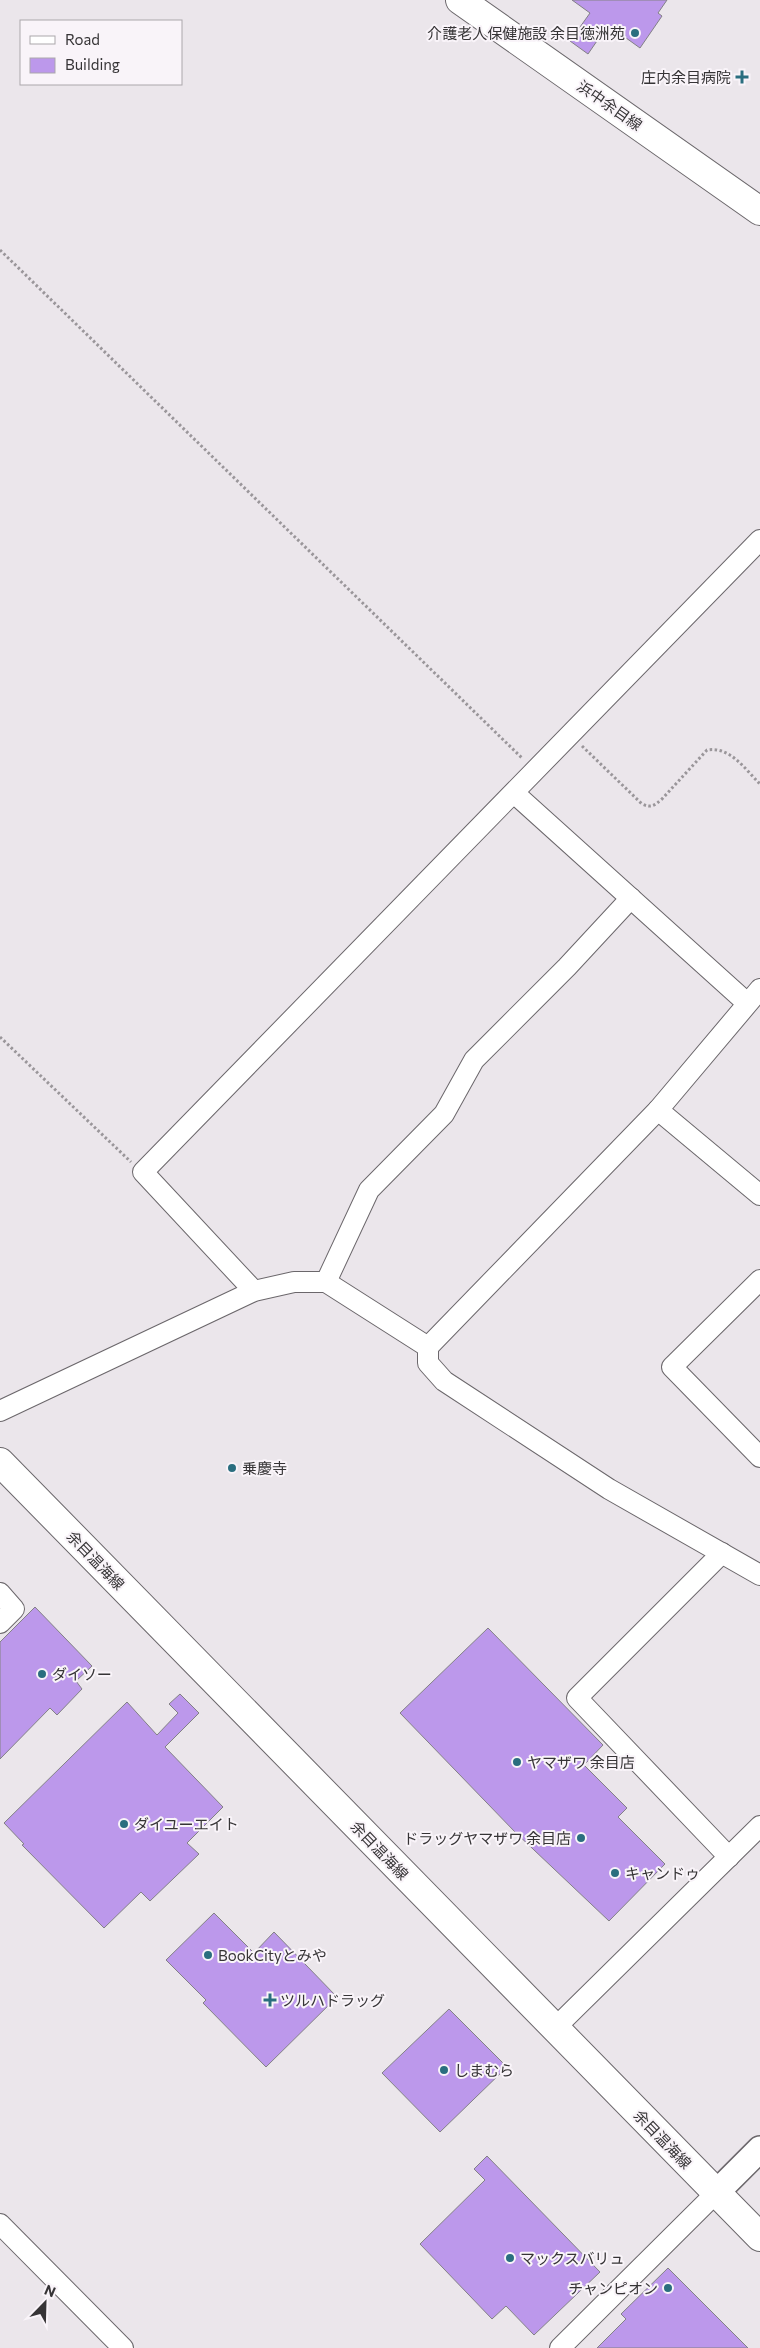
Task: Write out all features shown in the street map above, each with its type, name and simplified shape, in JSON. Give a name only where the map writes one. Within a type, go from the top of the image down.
[{"type":"main road","name":"浜中余目線","points":[[460,0],[760,210]]},
{"type":"main road","name":"余目温海線","points":[[0,1462],[760,2237]]},
{"type":"street","points":[[254,1290],[143,1172],[760,540]]},
{"type":"street","points":[[514,793],[631,898],[754,996],[658,1110],[428,1347],[428,1363],[444,1381],[610,1489],[760,1575]]},
{"type":"street","points":[[326,1282],[369,1190],[444,1114],[474,1060],[567,967],[631,898]]},
{"type":"street","points":[[658,1110],[760,1195]]},
{"type":"street","points":[[760,1280],[672,1367],[760,1457]]},
{"type":"street","points":[[0,1411],[254,1290],[294,1282],[326,1282],[428,1347]]},
{"type":"street","points":[[722,1553],[577,1698],[728,1856]]},
{"type":"street","points":[[0,1594],[14,1609],[0,1623]]},
{"type":"street","points":[[555,2028],[760,1826]]},
{"type":"street","points":[[560,2348],[760,2149]]},
{"type":"street","points":[[0,2224],[122,2348]]},
{"type":"path","points":[[0,250],[535,771]]},
{"type":"path","points":[[582,745],[642,804],[648,806],[654,806],[662,799],[707,750],[717,748],[729,754],[760,784]]},
{"type":"path","points":[[0,1037],[143,1172]]},
{"type":"building","name":"介護老人保健施設 余目徳洲苑","points":[[572,0],[667,0],[658,13],[662,16],[640,48],[608,25],[588,54],[570,41],[590,13]]},
{"type":"building","name":"ダイソー","points":[[35,1607],[92,1666],[76,1681],[82,1689],[57,1715],[50,1708],[0,1759],[0,1642]]},
{"type":"building","name":"ヤマザワ 余目店","points":[[488,1628],[603,1745],[584,1765],[627,1808],[618,1817],[665,1864],[609,1921],[515,1832],[400,1713]]},
{"type":"building","name":"ダイユーエイト","points":[[180,1694],[199,1713],[165,1747],[223,1807],[187,1843],[199,1854],[150,1901],[141,1892],[104,1928],[22,1845],[24,1844],[4,1823],[127,1702],[157,1735],[178,1713],[169,1704]]},
{"type":"building","name":"ツルハドラッグ","points":[[214,1913],[254,1953],[274,1932],[337,1997],[266,2067],[203,2003],[206,2000],[166,1960]]},
{"type":"building","name":"しまむら","points":[[449,2009],[507,2067],[440,2132],[382,2073]]},
{"type":"building","name":"マックスバリュ","points":[[487,2156],[600,2272],[534,2335],[506,2306],[492,2319],[420,2244],[485,2180],[474,2169]]},
{"type":"building","name":"チャンピオン","points":[[668,2268],[748,2348],[597,2348],[626,2319],[621,2314]]},
{"type":"place","name":"介護老人保健施設 余目徳洲苑","points":[[635,33]]},
{"type":"place","name":"庄内余目病院","points":[[742,77]]},
{"type":"place","name":"乗慶寺","points":[[232,1468]]},
{"type":"place","name":"ダイソー","points":[[42,1674]]},
{"type":"place","name":"ヤマザワ 余目店","points":[[517,1762]]},
{"type":"place","name":"ダイユーエイト","points":[[124,1824]]},
{"type":"place","name":"ドラッグヤマザワ 余目店","points":[[581,1838]]},
{"type":"place","name":"キャンドゥ","points":[[615,1873]]},
{"type":"place","name":"BookCityとみや","points":[[208,1955]]},
{"type":"place","name":"ツルハドラッグ","points":[[270,2000]]},
{"type":"place","name":"しまむら","points":[[444,2070]]},
{"type":"place","name":"マックスバリュ","points":[[510,2258]]},
{"type":"place","name":"チャンピオン","points":[[668,2288]]}]
